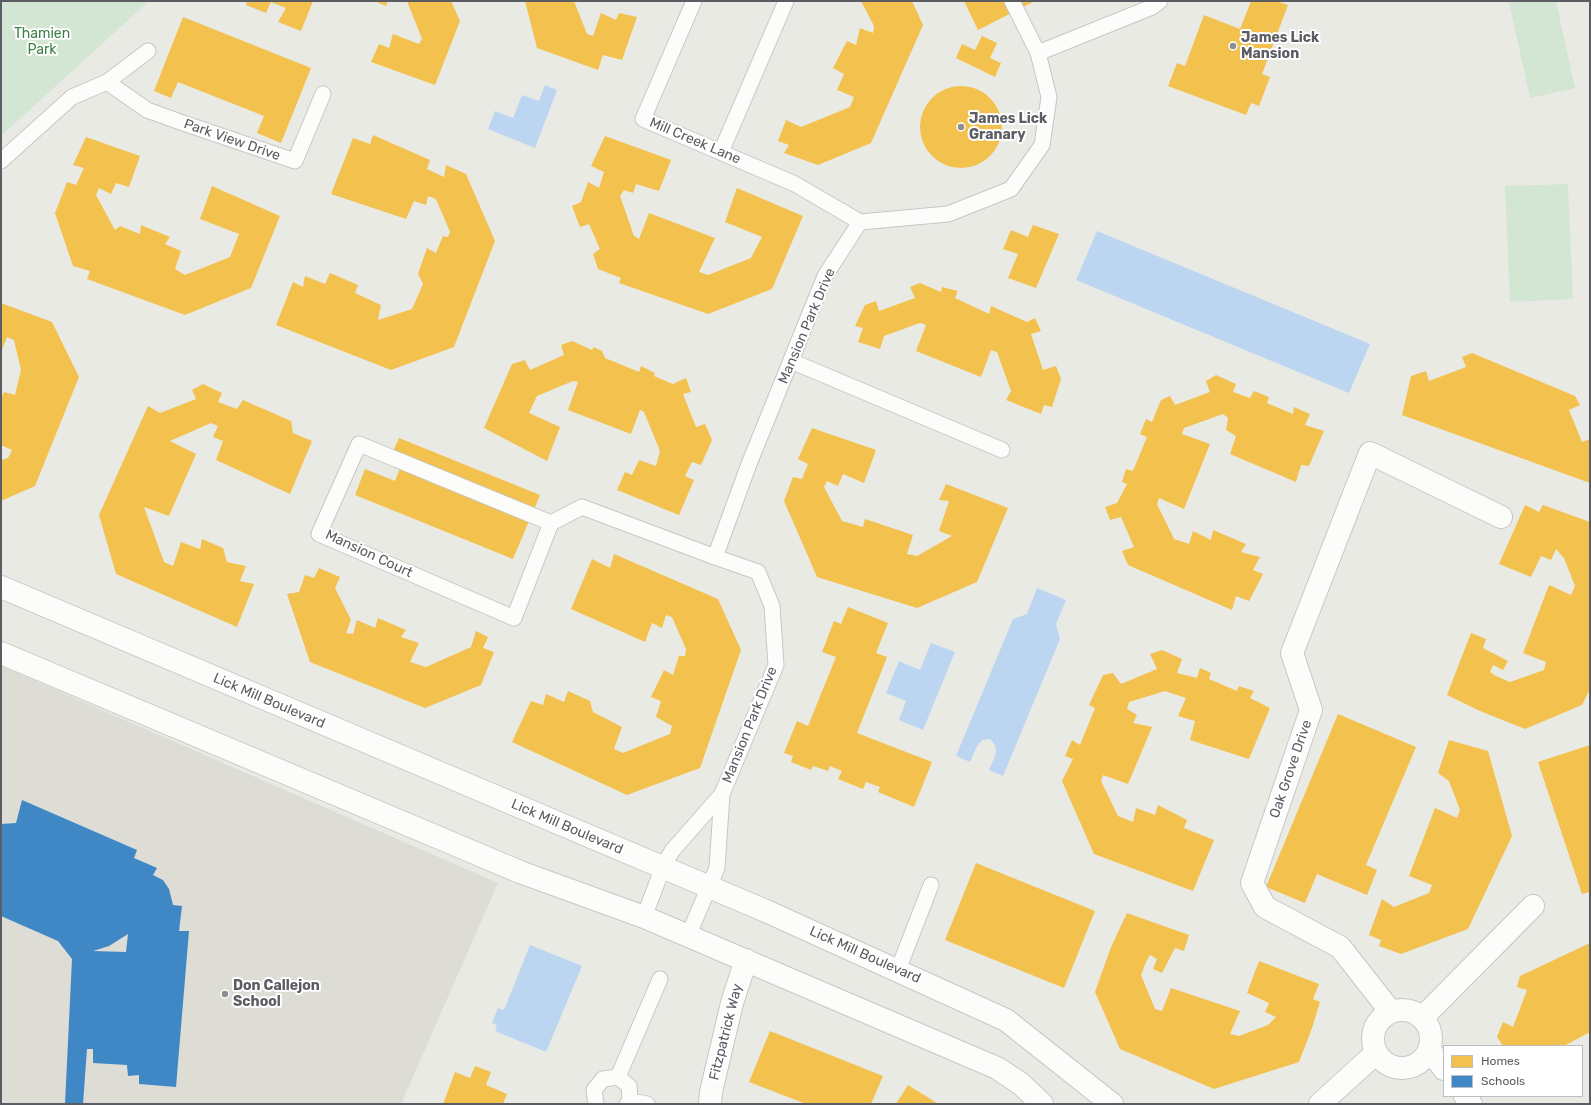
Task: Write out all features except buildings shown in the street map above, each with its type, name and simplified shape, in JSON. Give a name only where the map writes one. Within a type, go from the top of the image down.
[{"type":"main road","name":"Oak Grove Drive","points":[[1391,1012],[1340,947],[1265,907],[1252,883],[1311,710],[1292,653],[1370,453],[1501,517]]},
{"type":"main road","name":"Lick Mill Boulevard","points":[[1,587],[709,886],[1006,1020],[1112,1104]]},
{"type":"main road","points":[[1,653],[520,872],[644,917],[997,1068],[1021,1084],[1042,1104]]},
{"type":"main road","points":[[1422,1018],[1533,906]]},
{"type":"main road","name":"Fitzpatrick Way","points":[[710,1104],[711,1092],[732,1003],[746,960]]},
{"type":"main road","points":[[1407,1010],[1416,1013],[1422,1018],[1427,1025],[1431,1041],[1429,1049],[1424,1057],[1417,1063],[1408,1067],[1399,1068],[1386,1063],[1376,1053],[1373,1044],[1373,1034],[1376,1024],[1382,1017],[1391,1012],[1407,1010]]},
{"type":"main road","points":[[1429,1049],[1443,1068]]},
{"type":"main road","points":[[1320,1104],[1376,1053]]},
{"type":"lane","name":"Mill Creek Lane","points":[[694,1],[643,119],[795,184],[860,222]]},
{"type":"lane","points":[[721,152],[786,1]]},
{"type":"lane","points":[[860,222],[948,214],[1011,189],[1042,145],[1049,97],[1038,53],[1012,1]]},
{"type":"lane","points":[[1038,53],[1152,7],[1160,1]]},
{"type":"lane","points":[[1,161],[72,97],[107,82],[148,51]]},
{"type":"lane","name":"Park View Drive","points":[[107,82],[147,110],[295,161],[322,94]]},
{"type":"lane","name":"Mansion Park Drive","points":[[644,917],[663,867],[672,851],[722,794],[776,665],[772,606],[758,572],[715,557],[749,464],[791,362],[824,276],[860,222]]},
{"type":"lane","points":[[791,362],[1002,450]]},
{"type":"lane","name":"Mansion Court","points":[[359,444],[551,523],[514,618],[319,534],[359,444]]},
{"type":"lane","points":[[551,523],[582,506],[715,557]]},
{"type":"lane","name":"Mansion Park Drive","points":[[688,936],[717,868],[722,794]]},
{"type":"lane","points":[[898,970],[931,885]]},
{"type":"lane","points":[[618,1077],[660,979]]},
{"type":"lane","points":[[596,1104],[594,1090],[603,1078],[618,1077],[629,1086],[629,1102],[647,1104]]},
{"type":"shaded area","name":"Don Callejon School","points":[[1,666],[498,883],[401,1104],[1,1104]]},
{"type":"green space","name":"Thamien Park","points":[[1,1],[149,1],[1,136]]},
{"type":"green space","points":[[1556,1],[1575,88],[1530,98],[1509,2]]},
{"type":"green space","points":[[1568,184],[1573,299],[1510,302],[1505,186]]},
{"type":"water","points":[[545,85],[557,90],[535,148],[488,129],[495,111],[513,118],[522,95],[539,101]]},
{"type":"water","points":[[1097,231],[1370,344],[1349,393],[1076,280]]},
{"type":"water","points":[[1037,588],[1066,600],[1056,624],[1060,639],[1003,776],[989,770],[996,754],[995,746],[990,739],[982,740],[977,746],[970,762],[956,756],[1013,619],[1027,614]]},
{"type":"water","points":[[931,643],[955,652],[923,730],[899,720],[906,701],[886,693],[899,661],[920,670]]},
{"type":"water","points":[[530,945],[582,966],[546,1052],[495,1031],[497,1025],[492,1023],[498,1008],[504,1010]]},
{"type":"place","name":"James Lick Mansion","points":[[1233,46]]},
{"type":"place","name":"James Lick Granary","points":[[961,127]]},
{"type":"place","name":"Don Callejon School","points":[[225,994]]}]
